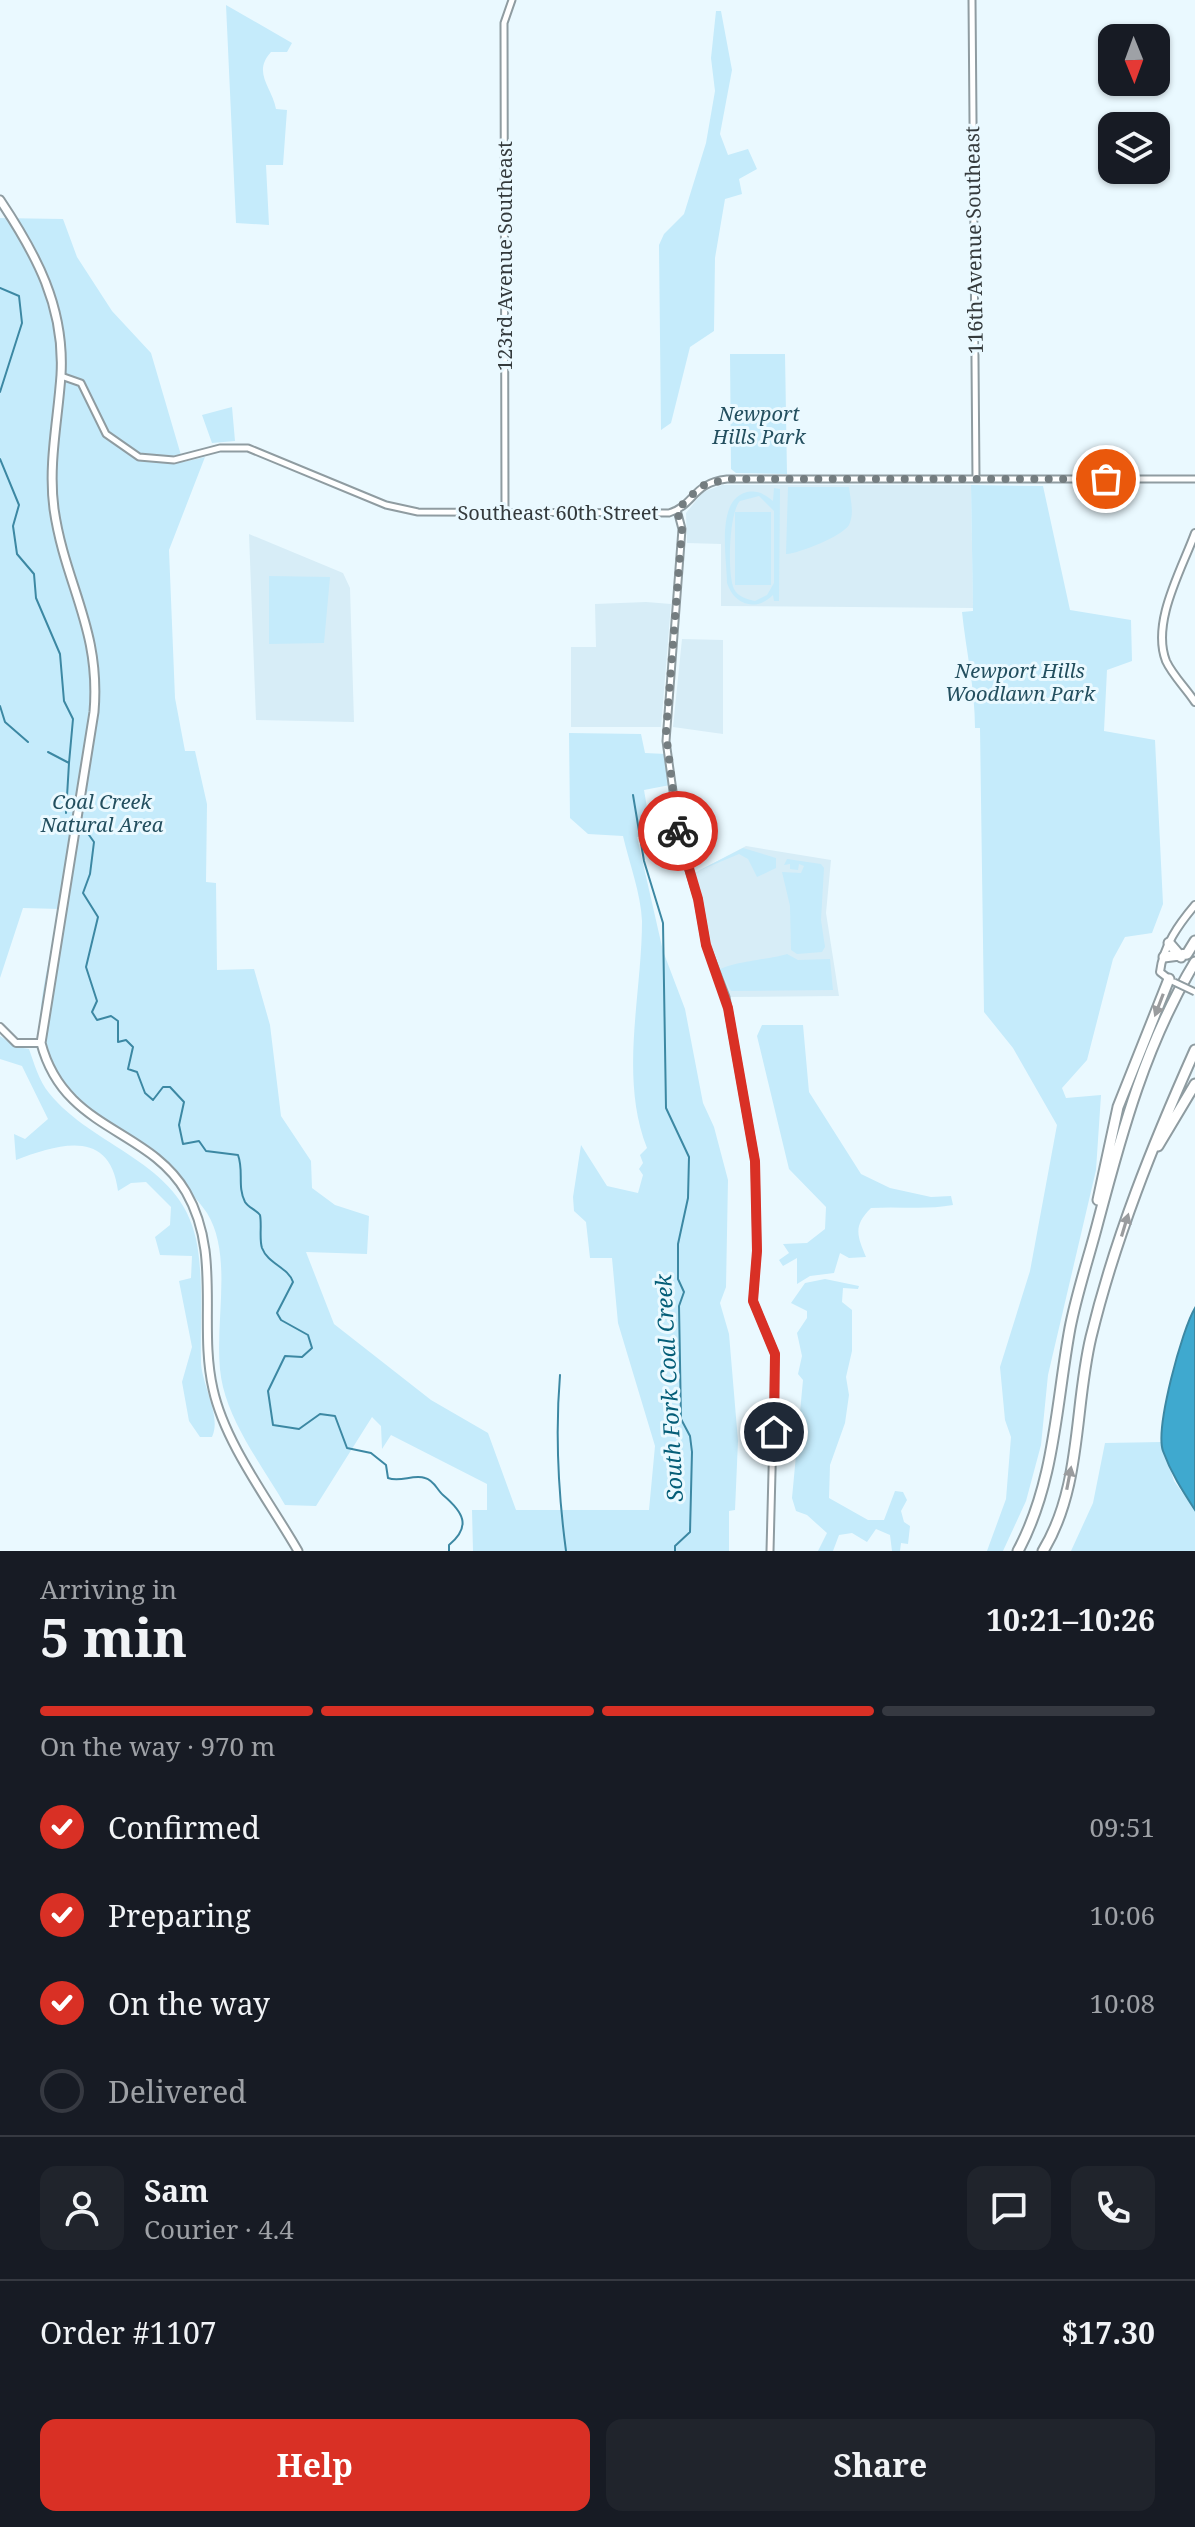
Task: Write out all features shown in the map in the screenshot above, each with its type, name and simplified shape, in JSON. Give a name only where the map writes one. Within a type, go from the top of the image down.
[{"type":"highway","points":[[1164,957],[1187,954],[1195,941]]},
{"type":"highway","points":[[1169,943],[1181,957]]},
{"type":"highway","points":[[1018,1551],[1036,1515],[1044,1487],[1071,1323],[1130,1103],[1151,1049],[1195,962]]},
{"type":"highway","points":[[1071,1323],[1071,1305],[1095,1217],[1118,1107],[1172,980]]},
{"type":"highway","points":[[1043,1551],[1066,1492],[1090,1341],[1143,1168],[1195,1050]]},
{"type":"highway","points":[[1143,1168],[1195,1084]]},
{"type":"main road","points":[[0,200],[32,248],[46,279],[61,340],[61,376],[53,458],[54,508],[64,554],[92,641],[96,697],[41,1043],[49,1070],[62,1091],[169,1171],[192,1204],[206,1253],[209,1361],[216,1401],[228,1430],[298,1551]]},
{"type":"main road","points":[[1195,533],[1167,611],[1162,635],[1168,664],[1195,702]]},
{"type":"main road","points":[[1172,980],[1160,972],[1164,957],[1169,943],[1195,905]]},
{"type":"main road","points":[[0,1027],[16,1043],[41,1043]]},
{"type":"street","name":"123rd Avenue Southeast","points":[[505,513],[504,23],[512,0]]},
{"type":"street","name":"116th Avenue Southeast","points":[[972,0],[976,479]]},
{"type":"street","name":"Southeast 60th Street","points":[[61,376],[81,383],[106,434],[139,457],[174,460],[220,448],[248,448],[400,509],[432,513],[655,513],[677,510],[701,486],[723,479],[1195,479]]},
{"type":"street","points":[[677,510],[682,529],[666,741],[680,841],[698,899],[706,945],[726,997],[755,1161],[757,1251],[753,1301],[775,1354],[770,1551]]},
{"type":"street","points":[[1172,980],[1195,992]]},
{"type":"shaded area","points":[[722,485],[971,485],[973,608],[721,606],[721,544],[687,543],[686,513],[703,492]]},
{"type":"shaded area","points":[[249,534],[343,573],[350,588],[354,722],[256,720]]},
{"type":"shaded area","points":[[595,604],[671,604],[661,727],[571,727],[571,647],[596,647]]},
{"type":"shaded area","points":[[682,639],[723,640],[723,734],[673,727]]},
{"type":"shaded area","points":[[746,846],[831,860],[826,913],[839,996],[726,997],[706,945],[691,875]]},
{"type":"green space","points":[[226,5],[292,43],[287,52],[271,52],[263,67],[276,109],[287,110],[283,165],[266,165],[269,225],[236,223]]},
{"type":"green space","points":[[716,11],[721,11],[732,70],[720,134],[728,155],[748,149],[757,169],[739,179],[742,194],[725,199],[715,258],[714,331],[690,347],[671,423],[661,430],[659,245],[664,234],[684,214],[706,143],[715,91],[711,58]]},
{"type":"green space","name":"Coal Creek Natural Area","points":[[0,218],[63,219],[77,257],[112,311],[151,353],[183,462],[205,457],[169,550],[175,698],[185,751],[195,751],[207,804],[206,882],[216,883],[217,970],[254,969],[270,1025],[281,1116],[311,1161],[312,1188],[335,1205],[369,1216],[367,1254],[306,1252],[334,1324],[431,1400],[488,1433],[516,1510],[649,1510],[655,1446],[618,1323],[612,1258],[590,1258],[586,1222],[574,1211],[573,1197],[581,1145],[607,1186],[638,1193],[643,1175],[639,1169],[643,1163],[640,1155],[647,1148],[634,1093],[633,1064],[641,911],[623,836],[588,834],[570,818],[569,733],[641,734],[645,753],[666,754],[670,785],[644,790],[652,837],[637,837],[663,951],[685,1009],[703,1103],[714,1127],[728,1180],[726,1287],[720,1303],[729,1334],[738,1441],[735,1510],[729,1511],[729,1551],[473,1551],[472,1510],[487,1510],[487,1484],[391,1435],[382,1449],[381,1426],[372,1417],[316,1506],[285,1505],[241,1433],[223,1387],[219,1344],[220,1253],[207,1213],[189,1191],[166,1171],[86,1111],[64,1090],[49,1067],[41,1041],[41,1008],[60,909],[23,908],[0,978]]},
{"type":"green space","name":"Newport Hills Park","points":[[730,354],[785,354],[787,474],[736,473],[731,469]]},
{"type":"green space","points":[[232,407],[235,441],[212,443],[202,415]]},
{"type":"green space","name":"Newport Hills Woodlawn Park","points":[[971,485],[1043,486],[1070,610],[1131,620],[1132,661],[1107,670],[1104,731],[1155,740],[1163,904],[1152,933],[1125,937],[1113,959],[1087,1060],[1062,1088],[1066,1098],[1101,1095],[1096,1170],[1048,1375],[1041,1445],[1026,1501],[1003,1551],[987,1551],[1006,1499],[1011,1437],[1005,1420],[1000,1367],[1030,1271],[1057,1125],[1013,1048],[984,1012],[980,728],[975,728],[962,612],[973,611]]},
{"type":"green space","points":[[788,487],[849,487],[852,511],[849,525],[820,543],[786,554]]},
{"type":"green space","points":[[774,488],[780,489],[779,601],[774,601],[773,595],[760,603],[746,604],[735,597],[727,583],[726,520],[735,499],[744,493],[760,493],[773,501]],"holes":[[[759,496],[774,511],[774,583],[767,595],[755,601],[743,597],[734,589],[730,570],[733,517],[740,501]]]},
{"type":"green space","points":[[735,512],[771,512],[771,585],[735,585]]},
{"type":"green space","points":[[269,576],[330,577],[324,643],[269,644]]},
{"type":"green space","points":[[743,848],[776,858],[776,868],[757,877],[748,859],[739,854],[696,872]]},
{"type":"green space","points":[[787,859],[821,864],[824,868],[821,920],[825,947],[822,952],[797,954],[791,950],[790,906],[782,872],[801,873],[804,866],[799,864],[798,870],[790,869],[790,864],[784,865]]},
{"type":"green space","points":[[787,954],[798,960],[830,959],[833,990],[731,991],[720,970],[731,965]]},
{"type":"green space","points":[[762,1025],[803,1025],[809,1092],[861,1174],[890,1188],[931,1197],[951,1196],[953,1205],[871,1208],[861,1220],[858,1231],[866,1257],[849,1258],[840,1253],[834,1273],[810,1276],[797,1284],[797,1258],[783,1266],[779,1260],[789,1253],[783,1244],[807,1243],[825,1229],[826,1207],[789,1169],[757,1036]]},
{"type":"green space","points":[[0,1036],[17,1047],[29,1049],[49,1093],[67,1112],[154,1173],[172,1191],[187,1213],[198,1254],[201,1361],[213,1410],[212,1437],[200,1437],[189,1421],[182,1382],[192,1347],[179,1281],[191,1278],[192,1256],[160,1255],[155,1237],[170,1225],[171,1207],[146,1182],[131,1183],[118,1191],[113,1171],[105,1157],[94,1149],[65,1146],[16,1160],[14,1134],[25,1139],[48,1119],[22,1066],[0,1059]]},
{"type":"green space","points":[[825,1279],[859,1286],[858,1289],[843,1288],[842,1302],[852,1310],[852,1351],[846,1377],[849,1395],[845,1423],[830,1465],[829,1498],[868,1520],[884,1520],[895,1491],[903,1492],[907,1500],[901,1511],[904,1522],[910,1526],[908,1544],[901,1543],[900,1551],[892,1551],[890,1535],[876,1529],[867,1542],[852,1533],[839,1535],[833,1551],[818,1551],[827,1533],[807,1515],[796,1511],[792,1498],[803,1380],[798,1374],[802,1356],[797,1333],[807,1318],[807,1311],[791,1303],[805,1283]]},
{"type":"green space","points":[[1162,1442],[1174,1481],[1195,1510],[1195,1551],[1071,1551],[1093,1503],[1105,1443]]},
{"type":"water","points":[[1195,1308],[1195,1510],[1170,1467],[1162,1439],[1171,1379],[1183,1336]]},
{"type":"waterway","points":[[0,288],[19,296],[22,323],[0,392]]},
{"type":"waterway","points":[[0,459],[19,505],[13,526],[17,554],[34,574],[36,598],[60,654],[64,701],[73,719],[69,763]]},
{"type":"waterway","points":[[0,706],[5,722],[28,742]]},
{"type":"waterway","points":[[48,752],[69,763],[66,813]]},
{"type":"waterway","name":"South Fork Coal Creek","points":[[633,795],[644,861],[663,923],[666,1108],[689,1157],[688,1198],[678,1244],[678,1279],[684,1292],[679,1306],[681,1419],[690,1436],[692,1452],[690,1532],[675,1546],[675,1551]]},
{"type":"waterway","points":[[84,828],[94,842],[90,874],[83,893],[98,917],[86,967],[97,1001],[92,1012],[97,1020],[111,1016],[118,1021],[118,1042],[126,1040],[133,1047],[128,1069],[137,1072],[145,1093],[153,1100],[163,1087],[170,1087],[184,1102],[179,1125],[183,1144],[199,1141],[206,1151],[238,1155],[243,1196],[246,1204],[260,1215],[262,1248],[293,1282],[277,1313],[281,1320],[308,1335],[312,1348],[302,1357],[285,1356],[268,1391],[273,1425],[299,1429],[320,1414],[335,1416],[347,1448],[371,1453],[386,1465],[388,1478],[420,1477],[431,1481],[456,1507],[462,1519],[461,1532],[449,1545],[449,1551]]},
{"type":"waterway","points":[[560,1375],[558,1463],[566,1551]]},
{"type":"way so far","points":[[678,831],[666,733],[682,529],[682,519],[677,510],[701,486],[727,479],[1106,479]]},
{"type":"route","points":[[678,831],[695,886],[706,945],[726,997],[755,1161],[757,1251],[753,1301],[757,1318],[771,1338],[775,1354],[774,1432]]}]
